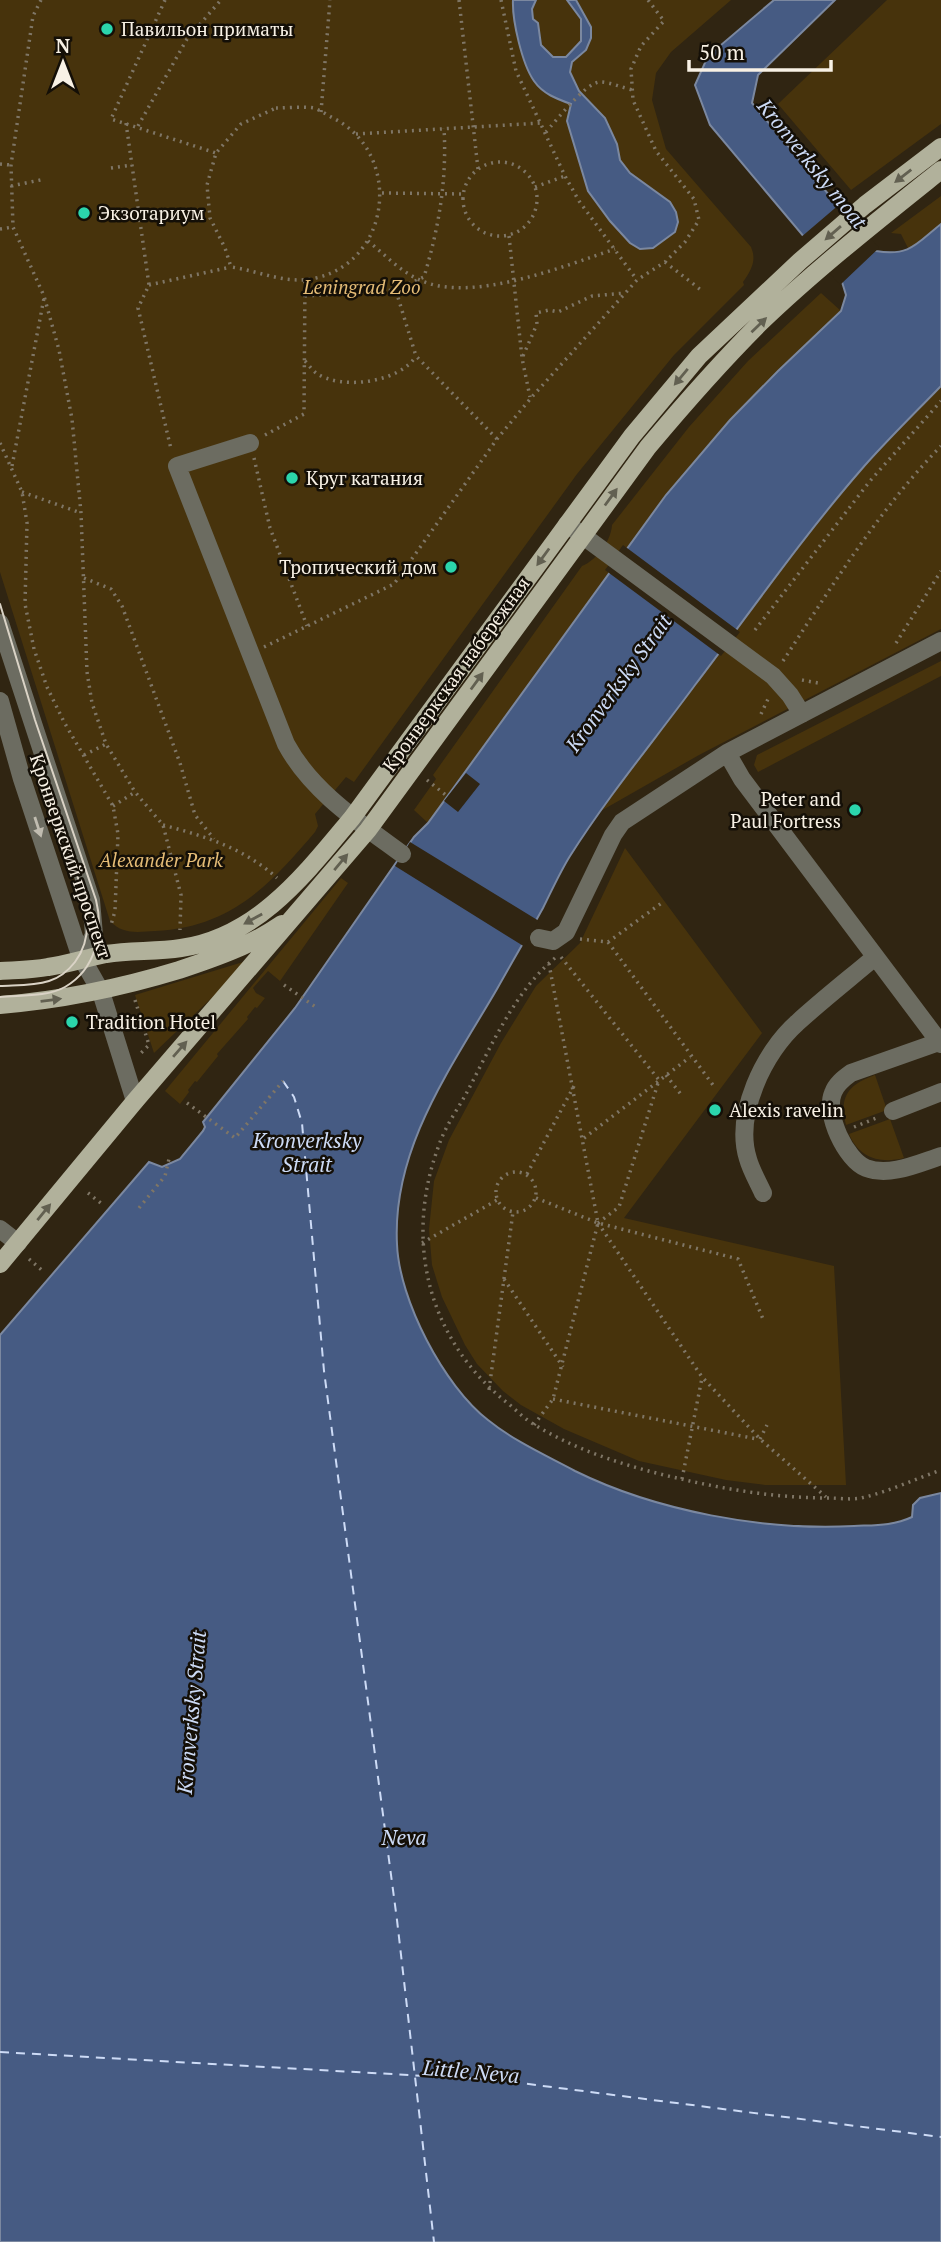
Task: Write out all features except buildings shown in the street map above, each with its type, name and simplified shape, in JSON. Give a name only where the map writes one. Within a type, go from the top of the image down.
[{"type":"main road","name":"Кронверкская набережная","points":[[0,971],[45,968],[107,954],[183,948],[216,939],[258,917],[275,904],[305,875],[352,818],[632,436],[699,356],[800,261],[865,205],[941,147]]},
{"type":"main road","name":"Кронверкская набережная","points":[[0,1264],[135,1101],[368,830],[683,404],[763,321],[941,170]]},
{"type":"main road","points":[[0,1005],[48,1001],[131,985],[221,957],[268,934],[297,915]]},
{"type":"street","points":[[250,443],[177,466],[294,759],[352,818],[402,854]]},
{"type":"street","points":[[567,524],[773,676],[802,713]]},
{"type":"street","points":[[0,623],[91,900],[94,935],[81,960]]},
{"type":"street","points":[[542,946],[566,932],[613,835],[622,822],[727,753],[941,641]]},
{"type":"street","name":"Кронверкский проспект","points":[[0,701],[22,779],[81,960],[101,992],[135,1101]]},
{"type":"street","points":[[727,753],[742,779],[940,1043],[859,1070],[840,1082],[833,1093],[831,1104],[846,1150],[855,1161],[868,1169],[906,1167],[941,1156]]},
{"type":"street","points":[[763,1193],[747,1157],[744,1126],[750,1098],[762,1072],[780,1042],[796,1023],[875,957]]},
{"type":"street","points":[[893,1111],[941,1092]]},
{"type":"street","points":[[0,1229],[18,1243]]},
{"type":"path","points":[[41,0],[33,16],[11,164],[13,227],[44,296],[59,350],[72,419],[81,513],[87,673],[92,703],[106,744],[135,792],[163,825],[181,895],[180,934]]},
{"type":"path","points":[[166,0],[111,119],[216,153]]},
{"type":"path","points":[[137,127],[187,39],[221,0]]},
{"type":"path","points":[[321,111],[330,0]]},
{"type":"path","points":[[459,0],[478,169]]},
{"type":"path","points":[[501,0],[516,71],[565,176],[579,201],[637,280]]},
{"type":"path","points":[[250,654],[394,584],[497,439],[531,398],[637,280],[665,262],[685,242],[699,220],[694,199],[656,151],[634,100],[631,69],[641,46],[664,21],[648,0]]},
{"type":"path","points":[[546,132],[591,85],[598,82],[633,90]]},
{"type":"path","points":[[149,285],[232,267],[283,280],[316,278],[342,267],[364,247],[377,221],[382,193],[373,155],[349,125],[314,108],[276,108],[241,124],[216,153],[207,185],[210,218],[232,267]]},
{"type":"path","points":[[356,134],[541,122]]},
{"type":"path","points":[[126,123],[149,285],[138,308],[168,443],[177,466]]},
{"type":"path","points":[[305,296],[395,290],[424,277],[438,232],[444,193],[444,128]]},
{"type":"path","points":[[492,163],[508,163],[522,169],[535,187],[537,207],[531,220],[522,230],[509,236],[494,236],[481,231],[470,222],[464,209],[463,194],[468,180],[478,169],[492,163]]},
{"type":"path","points":[[0,164],[11,164]]},
{"type":"path","points":[[111,168],[132,164]]},
{"type":"path","points":[[535,187],[565,176]]},
{"type":"path","points":[[11,186],[45,179]]},
{"type":"path","points":[[382,193],[463,194]]},
{"type":"path","points":[[0,229],[13,227]]},
{"type":"path","points":[[509,236],[522,358],[531,398]]},
{"type":"path","points":[[367,241],[418,280],[443,288],[514,283],[615,249]]},
{"type":"path","points":[[665,262],[701,290]]},
{"type":"path","points":[[305,279],[304,414],[250,443],[270,528],[307,626]]},
{"type":"path","points":[[395,290],[416,356],[497,439]]},
{"type":"path","points":[[522,358],[537,324],[536,313],[549,310],[558,312],[592,296],[627,293]]},
{"type":"path","points":[[11,469],[44,296]]},
{"type":"path","points":[[305,360],[314,372],[328,379],[349,383],[389,376],[409,367],[416,356]]},
{"type":"path","points":[[755,630],[870,481],[941,401]]},
{"type":"path","points":[[0,443],[22,492],[27,523],[25,604],[34,649],[47,687],[64,722],[113,806],[118,834],[115,911],[114,919],[107,930]]},
{"type":"path","points":[[780,665],[863,539],[911,477],[941,446]]},
{"type":"path","points":[[22,492],[81,513]]},
{"type":"path","points":[[896,650],[895,644],[941,570]]},
{"type":"path","points":[[84,578],[111,589],[122,606],[180,763],[195,815],[214,839]]},
{"type":"path","points":[[758,718],[768,699],[765,691]]},
{"type":"path","points":[[84,755],[106,744]]},
{"type":"path","points":[[430,783],[447,796]]},
{"type":"path","points":[[113,806],[135,792]]},
{"type":"path","points":[[163,825],[214,839],[255,860],[279,880]]},
{"type":"path","points":[[578,939],[608,942],[663,902]]},
{"type":"path","points":[[608,942],[713,1085]]},
{"type":"path","points":[[534,1425],[553,1399],[598,1223],[574,1086],[549,963],[542,946]]},
{"type":"path","points":[[659,1080],[559,955],[527,986],[439,1143],[423,1208],[422,1243],[425,1268],[435,1303],[454,1346],[489,1390],[534,1425],[644,1471],[736,1491],[793,1498],[859,1499],[941,1470]]},
{"type":"path","points":[[284,985],[317,1008]]},
{"type":"path","points":[[135,1000],[149,1045],[135,1060]]},
{"type":"path","points":[[584,1138],[690,1057]]},
{"type":"path","points":[[666,1075],[683,1097]]},
{"type":"path","points":[[598,1223],[619,1207],[659,1080]]},
{"type":"path","points":[[187,1103],[235,1139],[283,1081]]},
{"type":"path","points":[[527,1174],[574,1086]]},
{"type":"path","points":[[839,1133],[893,1111]]},
{"type":"path","points":[[139,1208],[165,1176],[169,1159]]},
{"type":"path","points":[[514,1171],[527,1174],[536,1185],[536,1198],[527,1209],[513,1212],[501,1206],[497,1200],[496,1187],[503,1176],[514,1171]]},
{"type":"path","points":[[88,1193],[102,1204]]},
{"type":"path","points":[[536,1198],[598,1223],[738,1259],[763,1319]]},
{"type":"path","points":[[422,1243],[497,1200]]},
{"type":"path","points":[[489,1390],[513,1212]]},
{"type":"path","points":[[598,1223],[702,1377],[760,1440],[827,1498]]},
{"type":"path","points":[[29,1259],[44,1272]]},
{"type":"path","points":[[504,1279],[562,1367]]},
{"type":"path","points":[[682,1479],[702,1377]]},
{"type":"path","points":[[553,1399],[760,1440]]},
{"type":"path","points":[[760,1440],[768,1425]]},
{"type":"green space","name":"Leningrad Zoo","points":[[0,0],[731,0],[671,52],[656,73],[652,100],[666,149],[751,247],[753,261],[744,285],[674,355],[577,474],[354,782],[346,777],[315,814],[318,826],[298,852],[246,900],[227,912],[182,928],[131,932],[120,929],[110,921],[0,572]]},
{"type":"green space","points":[[887,0],[941,0],[941,124],[851,190],[778,104]]},
{"type":"green space","points":[[941,196],[941,224],[909,250],[901,234],[891,233]]},
{"type":"green space","points":[[821,293],[841,311],[730,420],[666,495],[428,823],[414,810],[436,779],[433,775],[582,566],[602,549],[612,525],[689,427],[748,361]]},
{"type":"green space","points":[[941,386],[941,629],[699,755],[599,812],[805,538],[861,470]]},
{"type":"green space","points":[[941,661],[941,676],[758,772],[754,765],[757,755]]},
{"type":"green space","points":[[625,848],[762,1033],[624,1218],[834,1266],[846,1485],[765,1485],[726,1480],[639,1461],[564,1429],[521,1405],[477,1364],[442,1297],[432,1265],[429,1229],[434,1181],[449,1140],[501,1043],[536,986],[580,943]]},
{"type":"green space","points":[[341,878],[348,883],[280,981],[268,971],[253,988],[265,998],[255,1007],[197,1082],[195,1081],[180,1104],[165,1091]]},
{"type":"green space","points":[[243,962],[245,966],[154,1053],[135,995]]},
{"type":"green space","points":[[875,1075],[887,1110],[846,1125],[844,1106],[848,1093],[858,1083]]},
{"type":"green space","points":[[890,1119],[904,1158],[879,1159],[858,1149],[849,1134]]},
{"type":"water","points":[[513,0],[536,0],[532,9],[533,19],[538,23],[541,45],[553,57],[566,57],[581,41],[581,19],[567,0],[576,0],[591,27],[591,38],[586,50],[572,62],[570,72],[579,91],[605,118],[617,144],[620,160],[630,173],[670,202],[676,212],[678,222],[675,232],[653,248],[640,249],[630,243],[588,191],[567,121],[571,104],[546,93],[530,73],[519,42]]},
{"type":"water","name":"Neva","points":[[774,0],[835,0],[758,75],[752,103],[876,251],[905,250],[941,224],[941,386],[870,460],[817,523],[615,791],[570,856],[428,1110],[404,1175],[398,1209],[397,1244],[406,1290],[415,1315],[440,1364],[456,1386],[472,1405],[498,1428],[575,1471],[640,1497],[675,1507],[784,1525],[819,1527],[891,1524],[912,1517],[913,1505],[920,1498],[941,1493],[941,2242],[0,2242],[0,1335],[149,1162],[162,1167],[180,1159],[203,1131],[203,1122],[295,1008],[414,837],[428,823],[666,495],[730,420],[841,311],[846,295],[842,282],[710,125],[695,85],[708,56]]},
{"type":"pier","points":[[841,203],[879,248],[840,285],[800,238]]},
{"type":"pier","points":[[623,545],[740,632],[721,656],[605,570]]},
{"type":"pier","points":[[466,773],[480,784],[458,812],[444,801]]},
{"type":"pier","points":[[410,842],[539,921],[525,947],[395,866]]},
{"type":"ferry route","points":[[283,1081],[294,1097],[302,1123],[324,1371],[397,1920],[434,2242]]},
{"type":"ferry route","points":[[0,2052],[497,2080],[941,2137]]},
{"type":"tram line","points":[[0,604],[35,720],[96,900],[99,925],[91,960],[76,979],[65,987],[50,992],[0,997]]},
{"type":"tram line","points":[[0,986],[31,985],[53,980],[75,962],[83,948],[87,934],[85,903],[66,843]]},
{"type":"place","name":"Павильон приматы","points":[[107,29]]},
{"type":"place","name":"Экзотариум","points":[[84,213]]},
{"type":"place","name":"Круг катания","points":[[292,478]]},
{"type":"place","name":"Тропический дом","points":[[451,567]]},
{"type":"place","name":"Peter and Paul Fortress","points":[[855,810]]},
{"type":"place","name":"Tradition Hotel","points":[[72,1022]]},
{"type":"place","name":"Alexis ravelin","points":[[715,1110]]},
{"type":"water label","name":"Kronverksky moat","points":[[812,164]]},
{"type":"water label","name":"Kronverksky Strait","points":[[619,683]]},
{"type":"water label","name":"Kronverksky Strait","points":[[307,1153]]},
{"type":"water label","name":"Kronverksky Strait","points":[[192,1712]]},
{"type":"water label","name":"Little Neva","points":[[471,2072]]},
{"type":"park label","name":"Alexander Park","points":[[161,860]]}]
